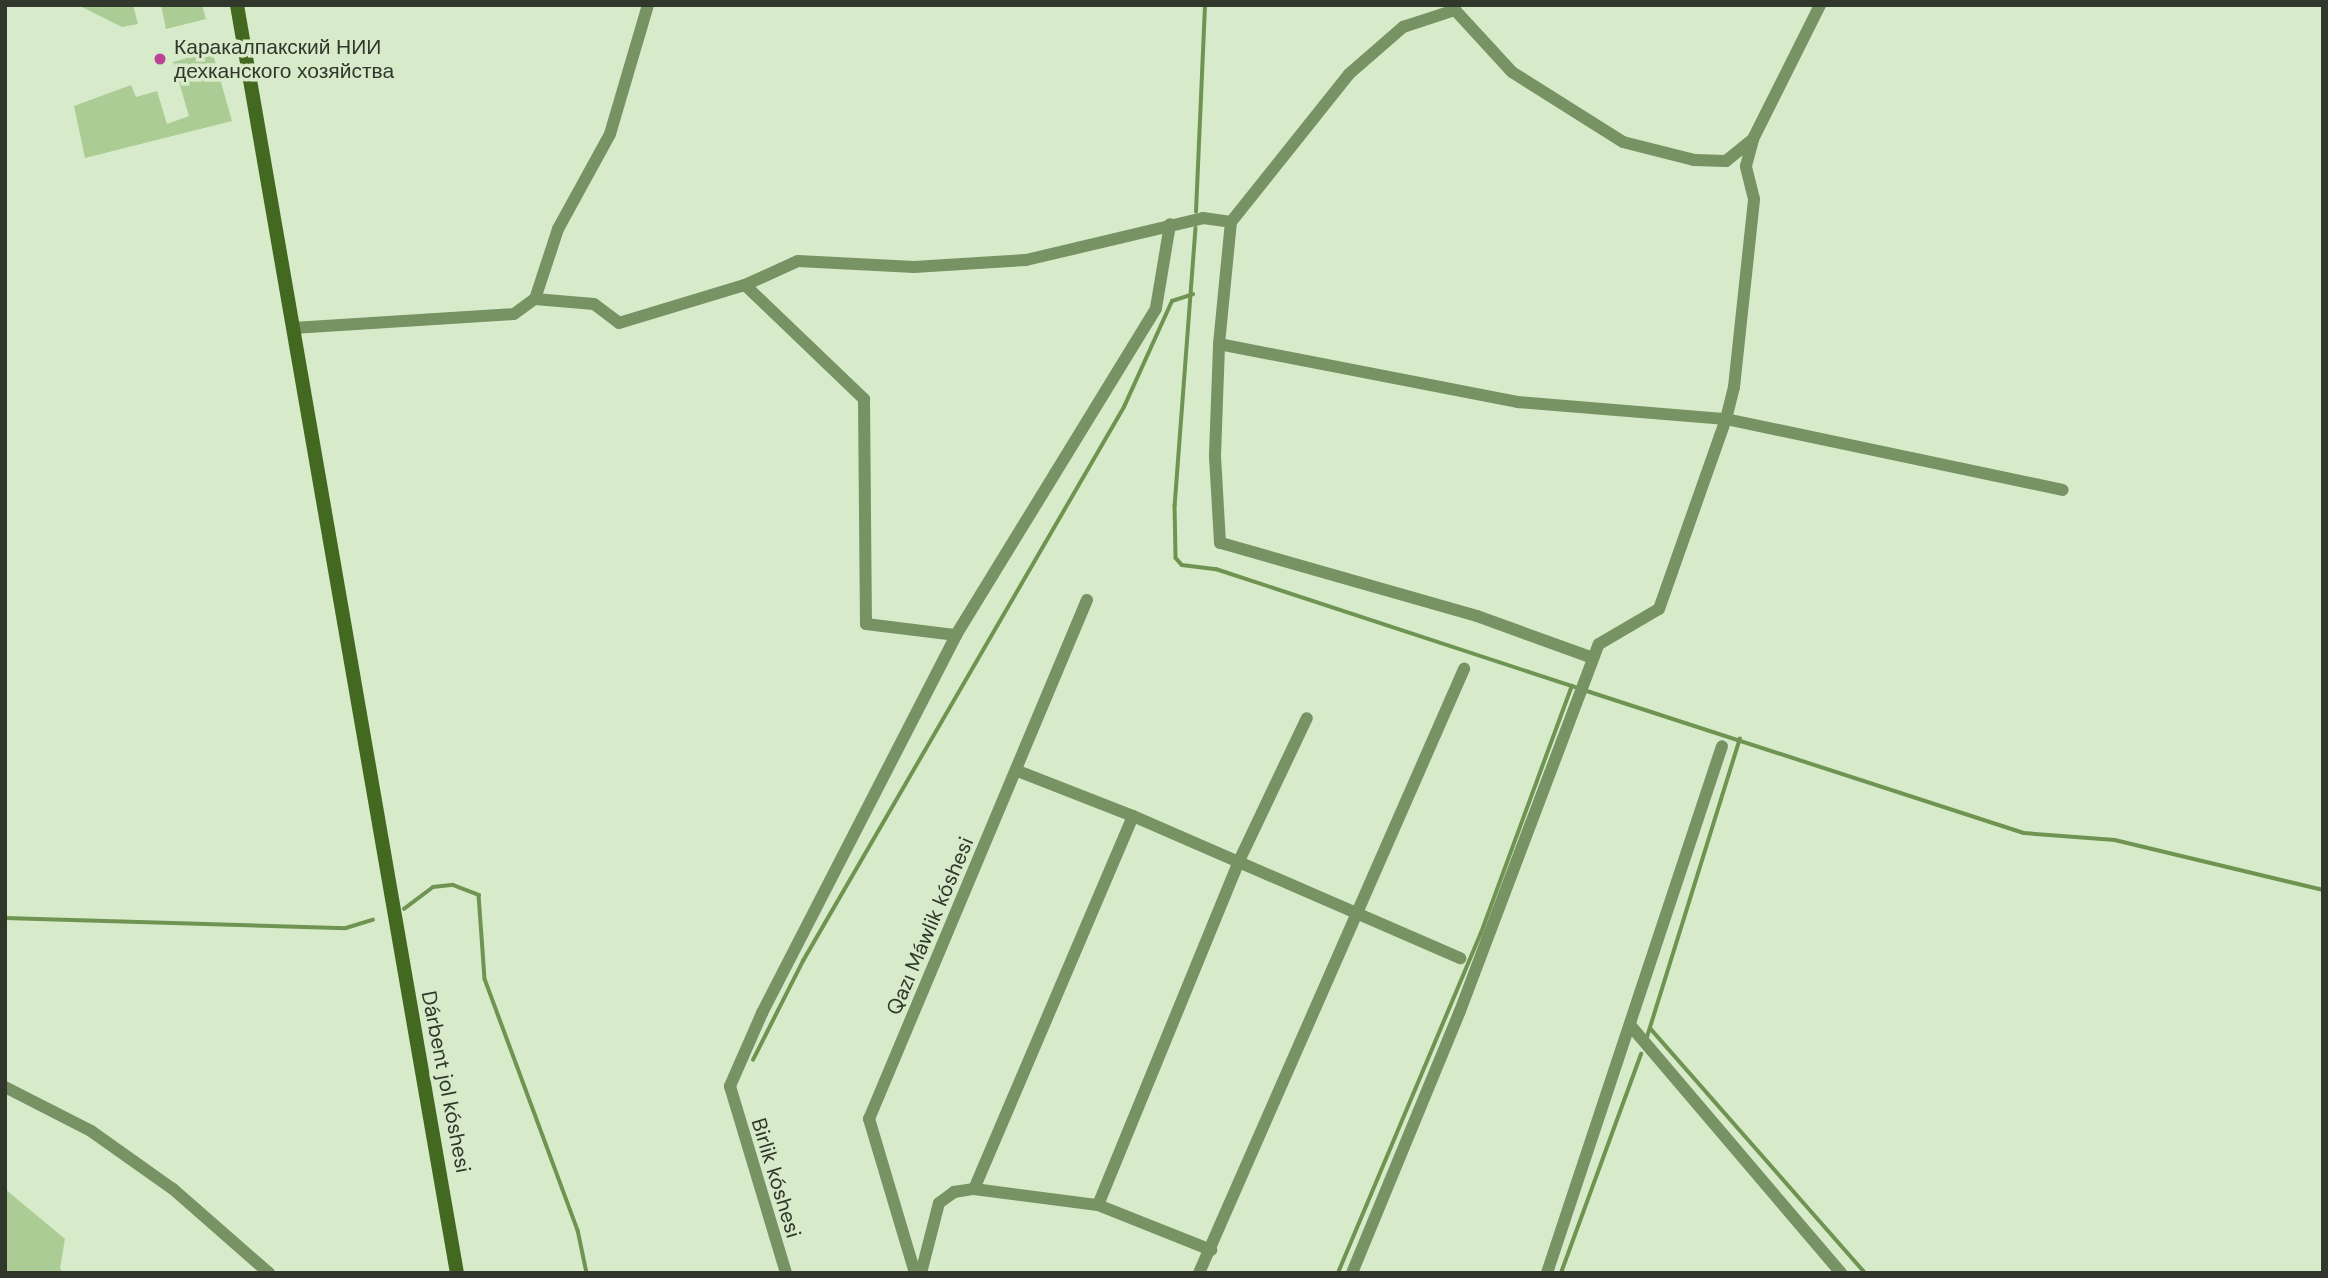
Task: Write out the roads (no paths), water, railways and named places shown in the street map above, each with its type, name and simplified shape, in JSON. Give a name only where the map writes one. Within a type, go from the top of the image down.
[{"type":"main road","name":"Dárbent jol kóshesi","points":[[237,5],[390,900],[457,1273]]},
{"type":"street","points":[[293,328],[514,314],[535,299],[558,229],[610,134],[648,5]]},
{"type":"street","points":[[1352,1273],[1460,1011],[1599,644],[1659,609],[1726,419],[1747,277],[1754,199],[1746,166],[1753,139],[1820,5]]},
{"type":"street","points":[[1593,658],[1477,617],[1220,543],[1215,455],[1219,344],[1231,222],[1349,74],[1403,27],[1455,10],[1512,72],[1623,142],[1694,160],[1726,161],[1753,139]]},
{"type":"street","points":[[535,299],[594,304],[619,323],[745,285],[798,261],[914,267],[1026,260],[1203,218],[1231,222]]},
{"type":"street","points":[[745,285],[864,399],[866,624],[956,635],[1156,308],[1171,224]]},
{"type":"street","points":[[1219,344],[1518,402],[1726,419],[2063,490]]},
{"type":"street","name":"Qazı Máwlik kóshesi","points":[[915,1273],[869,1119],[1018,771],[1087,600]]},
{"type":"street","name":"Birlik kóshesi","points":[[786,1273],[730,1096],[730,1086],[762,1013],[956,635]]},
{"type":"street","points":[[1199,1273],[1464,669]]},
{"type":"street","points":[[1098,1205],[1239,861],[1307,718]]},
{"type":"street","points":[[1548,1273],[1722,746]]},
{"type":"street","points":[[1018,771],[1133,816],[1460,958]]},
{"type":"street","points":[[974,1189],[1133,816]]},
{"type":"street","points":[[1630,1026],[1841,1273]]},
{"type":"street","points":[[5,1087],[90,1131],[173,1189],[269,1273]]},
{"type":"street","points":[[921,1273],[939,1203],[954,1192],[974,1189],[1098,1205],[1211,1250]]},
{"type":"waterway","points":[[1196,212],[1205,5]]},
{"type":"waterway","points":[[1196,228],[1175,505],[1176,558],[1182,565],[1216,569],[1579,688]]},
{"type":"waterway","points":[[753,1060],[803,961],[1124,407],[1172,301],[1193,294]]},
{"type":"waterway","points":[[1338,1273],[1481,933],[1572,686]]},
{"type":"waterway","points":[[1587,691],[2024,833],[2115,840],[2323,890]]},
{"type":"waterway","points":[[1647,1037],[1740,739]]},
{"type":"waterway","points":[[404,909],[433,887],[453,885],[479,895],[485,979],[578,1230],[587,1273]]},
{"type":"waterway","points":[[5,918],[346,928],[373,920]]},
{"type":"waterway","points":[[1651,1029],[1865,1273]]},
{"type":"waterway","points":[[1561,1273],[1641,1054]]},
{"type":"place","name":"Каракалпакский НИИ дехканского хозяйства","points":[[160,59]]}]
